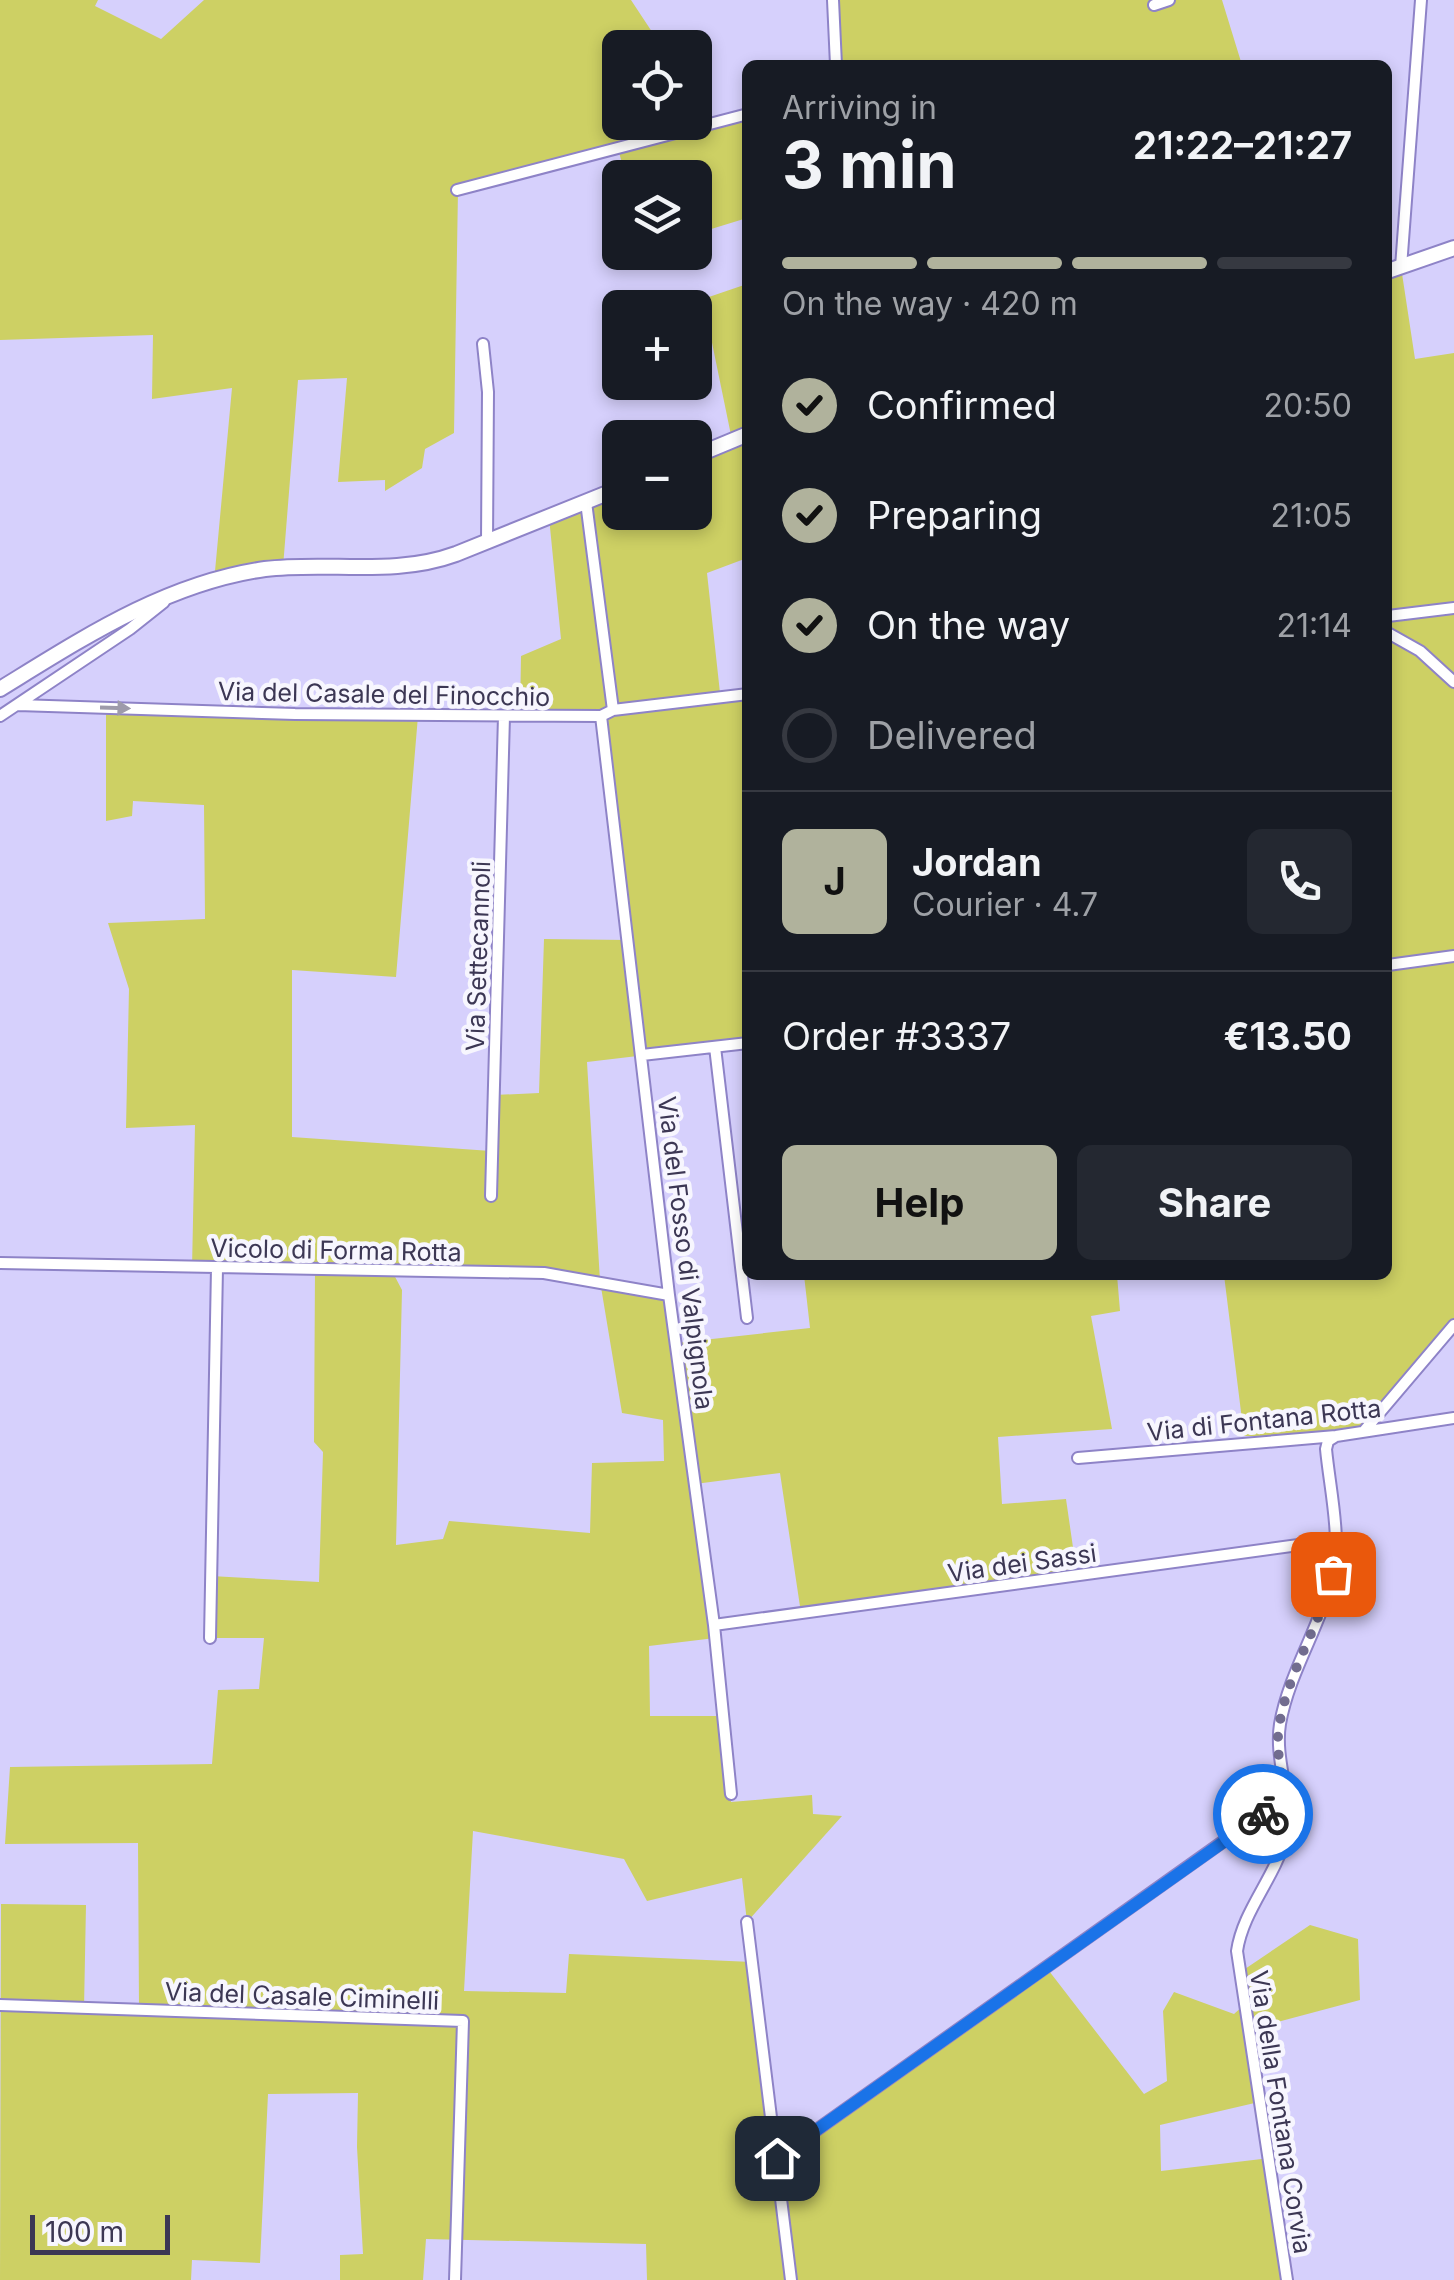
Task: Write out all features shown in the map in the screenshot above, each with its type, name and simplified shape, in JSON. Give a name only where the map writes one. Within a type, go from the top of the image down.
[{"type":"main road","points":[[1394,269],[1454,248]]},
{"type":"main road","points":[[712,449],[742,436]]},
{"type":"main road","points":[[0,689],[96,630],[172,594],[264,570],[422,564],[602,495]]},
{"type":"street","points":[[834,0],[836,60]]},
{"type":"street","points":[[1154,5],[1169,0]]},
{"type":"street","points":[[1394,269],[1421,0]]},
{"type":"street","points":[[458,190],[742,116]]},
{"type":"street","points":[[483,344],[488,399],[487,542]]},
{"type":"street","points":[[586,502],[612,710]]},
{"type":"street","points":[[0,716],[130,629],[172,594]]},
{"type":"street","points":[[1392,616],[1454,608]]},
{"type":"street","points":[[1392,635],[1424,654],[1454,682]]},
{"type":"street","name":"Via del Casale del Finocchio","points":[[18,705],[295,714],[600,716],[612,710],[742,695]]},
{"type":"street","name":"Via Settecannoli","points":[[490,1196],[504,716]]},
{"type":"street","name":"Via del Fosso di Valpignola","points":[[600,716],[669,1295],[714,1625],[731,1794]]},
{"type":"street","points":[[1392,964],[1454,956]]},
{"type":"street","points":[[642,1055],[742,1044]]},
{"type":"street","points":[[715,1047],[742,1276]]},
{"type":"street","name":"Vicolo di Forma Rotta","points":[[0,1264],[547,1273],[669,1295]]},
{"type":"street","points":[[210,1638],[217,1268]]},
{"type":"street","points":[[743,1280],[747,1318]]},
{"type":"street","points":[[1364,1431],[1454,1325]]},
{"type":"street","name":"Via di Fontana Rotta","points":[[1078,1458],[1336,1436],[1454,1418]]},
{"type":"street","name":"Via della Fontana Corvia","points":[[1286,2280],[1238,1957],[1243,1927],[1283,1844],[1287,1820],[1278,1750],[1280,1725],[1335,1563],[1326,1449],[1328,1441],[1336,1436]]},
{"type":"street","name":"Via dei Sassi","points":[[714,1625],[1335,1540]]},
{"type":"street","points":[[777,2158],[1286,1798]]},
{"type":"street","points":[[747,1922],[791,2280]]},
{"type":"street","name":"Via del Casale Ciminelli","points":[[0,2006],[463,2021],[456,2280]]},
{"type":"shaded area","points":[[0,0],[98,0],[95,6],[161,39],[204,0],[631,0],[651,30],[602,30],[602,140],[712,140],[712,124],[742,115],[742,220],[712,229],[712,160],[621,160],[618,149],[458,190],[454,433],[425,449],[422,468],[385,491],[385,480],[338,482],[347,378],[298,380],[283,567],[214,582],[232,388],[152,399],[153,335],[0,340]]},
{"type":"shaded area","points":[[833,0],[1222,0],[1240,60],[836,60]]},
{"type":"shaded area","points":[[1401,267],[1415,359],[1454,353],[1454,1325],[1364,1431],[1336,1436],[1244,1436],[1225,1280],[1392,1280],[1392,270]]},
{"type":"shaded area","points":[[742,286],[742,560],[707,573],[720,693],[742,694],[742,1044],[587,1062],[600,1281],[669,1295],[676,1343],[810,1328],[805,1280],[1117,1280],[1120,1311],[1091,1316],[1112,1429],[998,1437],[1002,1504],[1066,1499],[1077,1575],[801,1613],[780,1473],[695,1484],[715,1638],[649,1646],[650,1716],[724,1716],[731,1802],[812,1795],[813,1814],[842,1816],[747,1922],[742,1878],[647,1901],[624,1859],[473,1831],[464,1991],[566,1993],[569,1954],[752,1962],[777,2157],[1046,1967],[1144,2094],[1167,2081],[1163,2011],[1174,1992],[1234,2014],[1244,2005],[1239,1973],[1310,1925],[1358,1939],[1360,2000],[1248,2030],[1259,2102],[1160,2125],[1161,2171],[1270,2158],[1287,2280],[647,2280],[646,2244],[426,2239],[423,2280],[340,2280],[340,2255],[363,2254],[358,2093],[268,2094],[260,2263],[192,2260],[191,2280],[0,2280],[1,1904],[86,1905],[84,2008],[139,2009],[138,1843],[5,1844],[10,1767],[212,1764],[218,1690],[259,1689],[264,1638],[210,1638],[211,1576],[319,1582],[323,1452],[314,1442],[315,1270],[192,1268],[195,1125],[126,1128],[129,989],[108,923],[205,919],[204,805],[133,801],[132,816],[106,821],[106,708],[418,716],[396,977],[292,970],[292,1137],[491,1151],[494,1095],[539,1093],[544,939],[627,940],[601,717],[520,716],[521,656],[561,639],[549,517],[602,495],[602,530],[712,530],[712,449],[732,440],[712,343],[712,296]],"holes":[[[392,1271],[600,1281],[622,1413],[663,1420],[664,1461],[592,1463],[590,1533],[449,1521],[443,1539],[396,1545],[402,1290]]]},
{"type":"way so far","points":[[1263,1814],[1286,1798],[1278,1735],[1292,1682],[1333,1574]]},
{"type":"route","points":[[777,2158],[1263,1814]]}]
